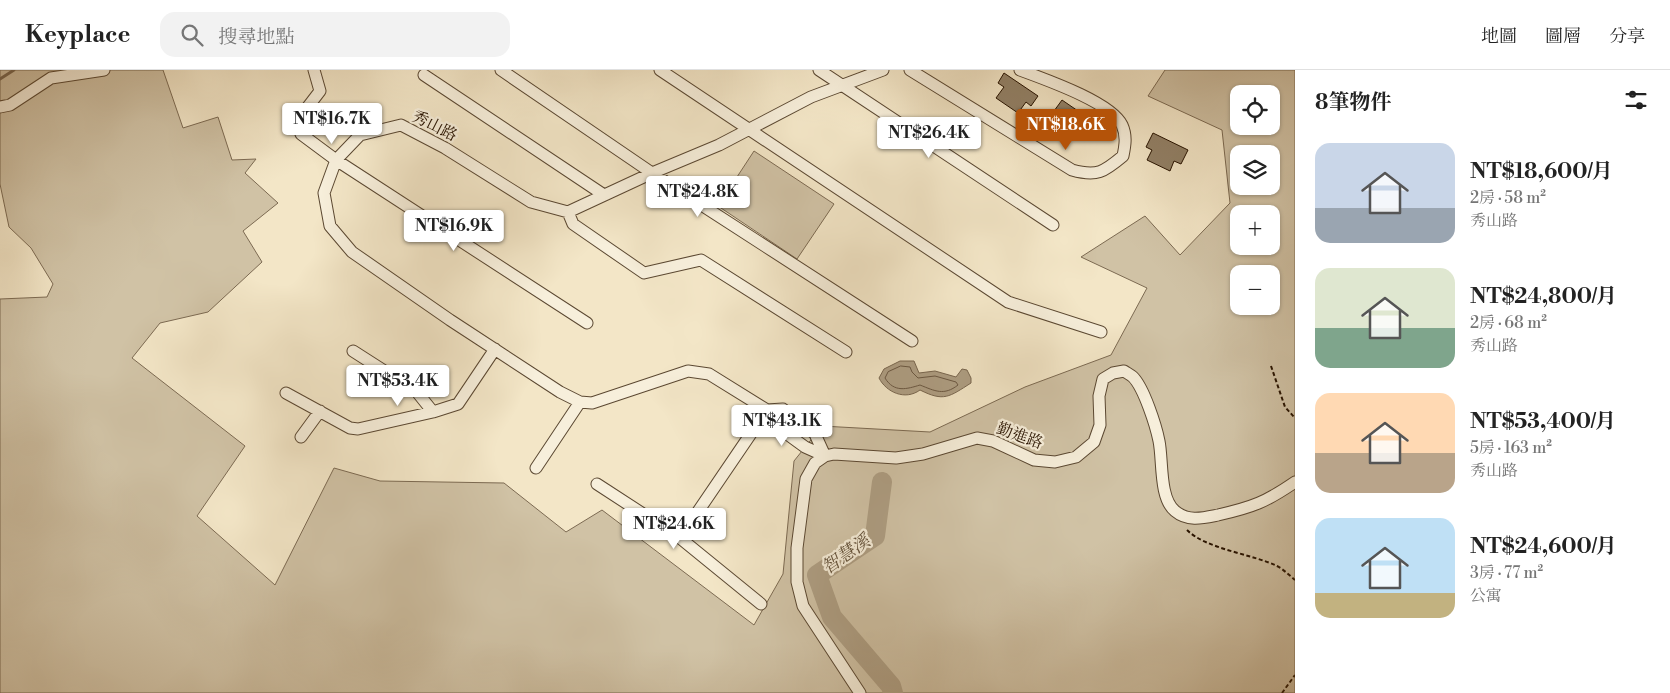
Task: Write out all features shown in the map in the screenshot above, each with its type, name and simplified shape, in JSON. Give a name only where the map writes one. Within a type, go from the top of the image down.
[{"type":"street","points":[[0,107],[10,105],[51,78],[104,70]]},
{"type":"street","points":[[314,70],[320,91],[296,121],[301,134],[336,160],[587,323]]},
{"type":"street","points":[[500,70],[652,172],[912,341]]},
{"type":"street","points":[[660,70],[1008,302],[1101,332]]},
{"type":"street","points":[[819,70],[1053,225]]},
{"type":"street","points":[[846,352],[701,260],[644,273],[573,224],[568,212],[652,172],[751,130],[811,97],[882,70]]},
{"type":"street","points":[[910,70],[1072,170],[1090,175],[1110,167],[1123,156],[1125,137],[1122,124],[1110,111],[1067,88],[1020,70]]},
{"type":"street","points":[[424,75],[604,195]]},
{"type":"street","name":"秀山路","points":[[568,212],[531,202],[445,148],[401,125],[360,135],[336,160],[324,193],[330,226],[352,252],[560,392],[580,402]]},
{"type":"street","points":[[286,393],[350,428],[358,429],[433,412],[458,404],[495,349]]},
{"type":"street","points":[[354,351],[417,392],[433,412]]},
{"type":"street","points":[[536,468],[580,402],[592,403],[688,371],[709,374],[767,410],[783,409],[815,434],[825,456]]},
{"type":"street","name":"勤進路","points":[[825,456],[834,454],[896,458],[923,454],[977,438],[993,441],[1034,460],[1055,462],[1076,456],[1094,442],[1100,425],[1099,396],[1103,379],[1113,373],[1124,371],[1134,377],[1143,394],[1159,441],[1167,496],[1172,510],[1179,515]]},
{"type":"street","points":[[767,410],[772,423],[805,447],[825,456]]},
{"type":"street","points":[[680,538],[767,410]]},
{"type":"street","points":[[301,437],[320,411]]},
{"type":"street","points":[[825,456],[815,463],[806,479],[797,548],[797,582],[803,606],[860,693]]},
{"type":"street","points":[[1179,515],[1197,519],[1250,508],[1270,499],[1295,482]]},
{"type":"street","points":[[597,484],[680,538],[761,604]]},
{"type":"path","points":[[1271,366],[1285,407],[1295,418]]},
{"type":"path","points":[[1179,515],[1181,522],[1191,533],[1228,550],[1278,566],[1295,580]]},
{"type":"path","points":[[1282,693],[1295,675]]},
{"type":"shaded area","points":[[0,70],[163,70],[183,128],[218,117],[232,160],[256,159],[245,173],[278,203],[243,231],[262,262],[208,312],[160,323],[132,358],[245,446],[197,516],[275,585],[334,468],[380,481],[504,483],[566,532],[602,510],[754,625],[783,574],[794,461],[822,426],[930,432],[1025,387],[1111,355],[1147,288],[1081,257],[1145,216],[1180,255],[1230,203],[1222,130],[1148,96],[1165,70],[1295,70],[1295,693],[0,693],[0,299],[47,297],[53,284],[31,248],[9,227],[0,184]]},
{"type":"shaded area","points":[[754,151],[834,204],[797,259],[718,206]]},
{"type":"water","points":[[900,361],[914,361],[919,373],[935,371],[956,377],[962,369],[967,370],[971,383],[952,395],[941,397],[920,390],[908,395],[902,395],[891,391],[879,378],[884,369]]},
{"type":"building","points":[[1004,73],[1038,96],[1031,106],[1026,102],[1018,113],[996,98],[1004,87],[998,83]]},
{"type":"building","points":[[1062,100],[1097,124],[1089,135],[1082,130],[1076,138],[1056,124],[1062,116],[1054,111]]},
{"type":"building","points":[[1153,133],[1188,150],[1181,164],[1174,161],[1170,171],[1147,160],[1152,150],[1146,147]]},
{"type":"building","points":[[786,417],[803,429],[798,436],[781,424]]},
{"type":"waterway","points":[[0,79],[14,70]]},
{"type":"waterway","name":"智慧溪","points":[[882,482],[875,536],[817,575],[832,617],[891,686],[893,693]]}]
